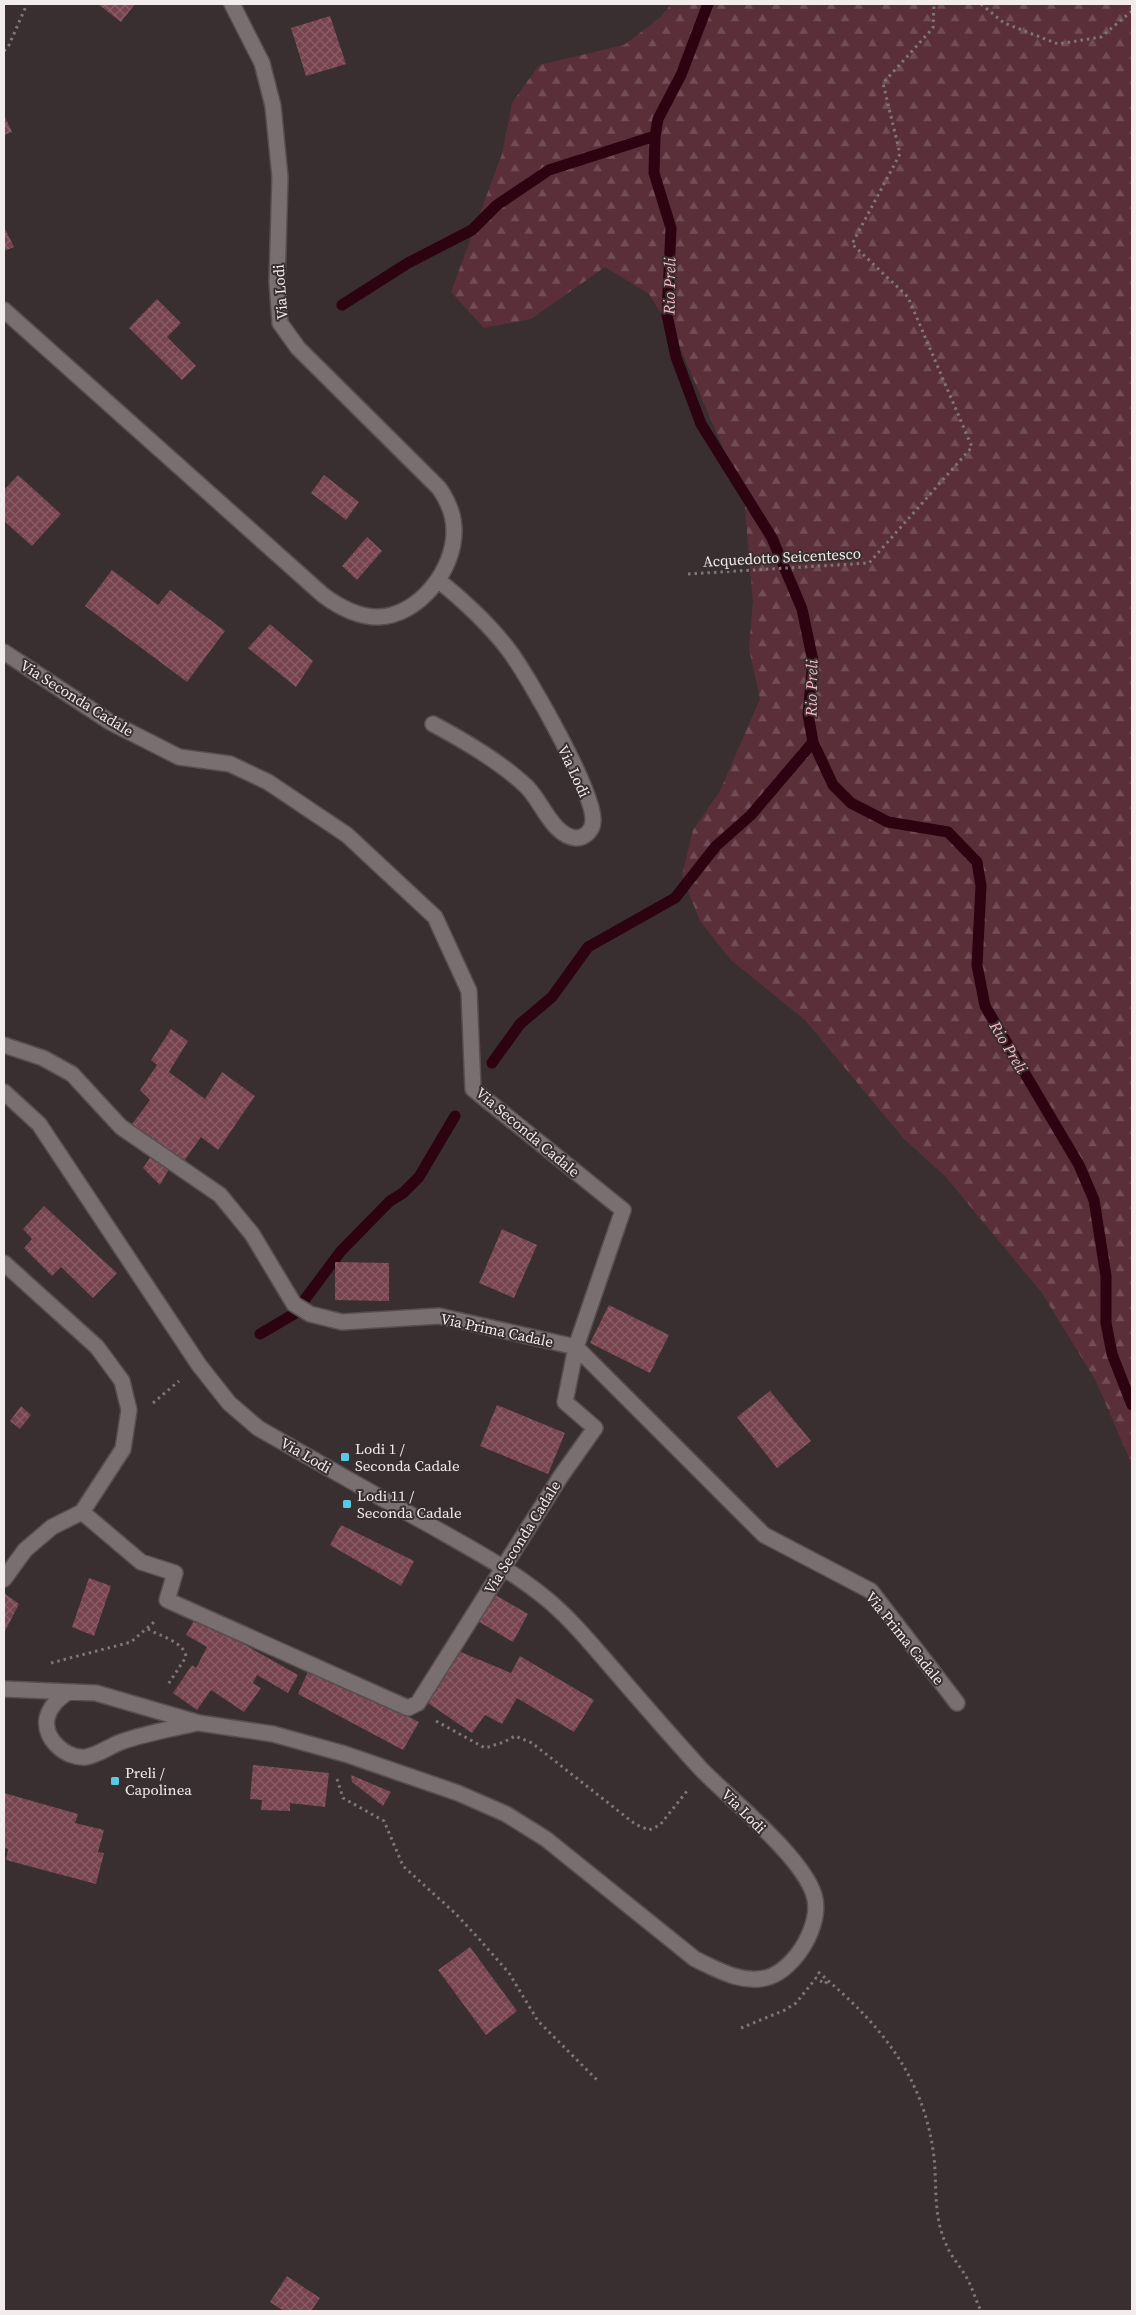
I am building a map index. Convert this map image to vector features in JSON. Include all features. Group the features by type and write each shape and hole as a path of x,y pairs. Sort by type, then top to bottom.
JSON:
{"street":[{"name":"Via Lodi","path":"4,310 323,595 341,608 367,616 392,615 412,606 438,580 448,560 454,531 448,500 439,488 298,348 280,323 277,282 280,177 273,106 262,63 232,4"},
{"name":"Via Lodi","path":"433,724 464,741 527,788 556,826 566,835 577,838 584,836 590,831 594,823 587,792 529,679 509,650 484,620 438,580"},
{"name":"Via Seconda Cadale","path":"4,652 110,722 179,757 230,764 268,782 347,835 435,917 469,991 473,1089 623,1210 576,1347 565,1402 594,1428 561,1476 418,1703 408,1708"},
{"name":"Via Prima Cadale","path":"4,1045 43,1058 72,1074 121,1127 220,1195 252,1234 294,1304 310,1314 342,1322 439,1316 576,1347 764,1535 871,1590 957,1702"},
{"name":"Via Lodi","path":"4,1092 39,1124 199,1365 229,1403 258,1428 503,1567 544,1597 582,1634 702,1770 783,1850 809,1880 816,1897 815,1915 808,1938 784,1969 771,1976 757,1980 746,1979 721,1972 695,1959 546,1839 506,1814 458,1793 345,1754 273,1734 199,1723 96,1693 4,1688"},
{"path":"4,1262 96,1347 122,1381 129,1410 123,1449 82,1512 52,1527 25,1550 4,1578"},
{"path":"82,1512 141,1562 175,1573 167,1600 408,1708"},
{"path":"68,1692 57,1699 50,1710 47,1720 54,1742 62,1751 72,1756 85,1757 123,1741 199,1723"}],"path":[{"path":"4,51 9,45 27,4"},
{"name":"Acquedotto Seicentesco","path":"688,574 868,563 972,447 908,297 852,244 900,154 883,83 933,28 934,4"},
{"path":"982,4 1004,22 1058,44 1101,37 1132,10"},
{"path":"45,1691 40,1671 44,1665 131,1642 148,1629 157,1619 167,1600"},
{"path":"148,1629 166,1638 186,1653 186,1657 167,1686 169,1692"},
{"path":"408,1708 485,1748 515,1736 532,1743 635,1824 649,1830 660,1825 702,1770"},
{"path":"338,1773 336,1782 343,1798 384,1821 403,1866 468,1927 509,1973 538,2021 599,2082"},
{"path":"742,2028 785,2010 796,2003 816,1978 825,1984 828,1980 839,1989 892,2047 910,2077 925,2115 934,2157 936,2204 945,2243 968,2280 981,2311"}],"green space":[{"path":"671,4 1132,4 1132,1465 1096,1381 1042,1293 945,1176 904,1139 805,1020 731,960 700,921 682,875 693,830 720,791 760,699 749,649 753,602 744,497 676,338 649,294 605,267 531,319 484,328 451,292 502,154 512,103 539,65 624,45 661,17"}],"building":[{"path":"98,4 135,4 121,22"},
{"path":"330,16 346,64 306,76 291,28"},
{"path":"4,115 12,132 4,135"},
{"path":"4,227 14,247 4,251"},
{"path":"157,299 181,323 167,337 196,366 182,380 129,328"},
{"path":"18,475 61,514 32,546 4,521 4,490"},
{"path":"324,475 359,502 346,520 311,493"},
{"path":"367,537 382,551 357,580 342,566"},
{"path":"112,570 158,605 170,590 225,631 187,682 85,606"},
{"path":"270,624 313,661 296,687 248,648"},
{"path":"171,1029 188,1041 169,1072 205,1099 222,1072 255,1096 218,1150 201,1137 181,1165 130,1127 150,1100 140,1090 157,1065 151,1060"},
{"path":"152,1155 169,1169 160,1185 143,1168"},
{"path":"44,1206 117,1273 93,1298 61,1267 52,1276 24,1248 32,1239 23,1229"},
{"path":"502,1229 537,1245 514,1298 479,1283"},
{"path":"335,1262 389,1263 389,1301 335,1300"},
{"path":"609,1305 669,1335 650,1373 590,1343"},
{"path":"770,1391 811,1441 777,1468 737,1417"},
{"path":"497,1405 565,1433 548,1474 480,1446"},
{"path":"21,1406 31,1415 20,1429 10,1421"},
{"path":"341,1525 414,1561 401,1586 330,1545"},
{"path":"89,1578 111,1586 94,1636 72,1627"},
{"path":"4,1593 19,1604 4,1633"},
{"path":"492,1593 528,1614 513,1642 476,1620"},
{"path":"196,1617 298,1675 288,1693 257,1675 253,1683 261,1688 244,1712 211,1690 197,1710 173,1693 192,1665 196,1668 207,1647 186,1635"},
{"path":"456,1650 511,1673 520,1656 594,1700 574,1732 517,1698 502,1724 485,1715 472,1733 425,1701"},
{"path":"310,1667 419,1722 403,1750 298,1694"},
{"path":"253,1765 329,1773 325,1807 290,1803 290,1811 261,1810 262,1800 250,1799"},
{"path":"351,1775 391,1792 383,1806 352,1782"},
{"path":"4,1793 78,1814 75,1823 104,1830 98,1852 104,1853 96,1884 6,1860 8,1849 4,1848"},
{"path":"470,1947 517,2011 486,2035 438,1970"},
{"path":"287,2276 320,2298 311,2311 284,2311 270,2302"}],"waterway":[{"name":"Rio Preli","path":"708,4 681,75 658,119 655,136 654,173 671,228 667,315 676,357 701,424 772,538 802,609 813,661 808,714 813,742 833,785 851,803 888,822 948,832 977,862 981,886 977,965 985,1006 1079,1165 1094,1200 1106,1276 1106,1323 1112,1354 1132,1405"},
{"path":"342,305 408,263 472,230 497,205 549,170 655,136"},
{"path":"492,1063 520,1024 552,997 588,947 675,898 716,846 751,815 813,742"},
{"path":"260,1334 294,1314 341,1251 390,1201 403,1193 419,1177 455,1116"}],"place":[{"name":"Lodi 1 / Seconda Cadale","path":"345,1457"},
{"name":"Lodi 11 / Seconda Cadale","path":"347,1504"},
{"name":"Preli / Capolinea","path":"115,1781"}]}
